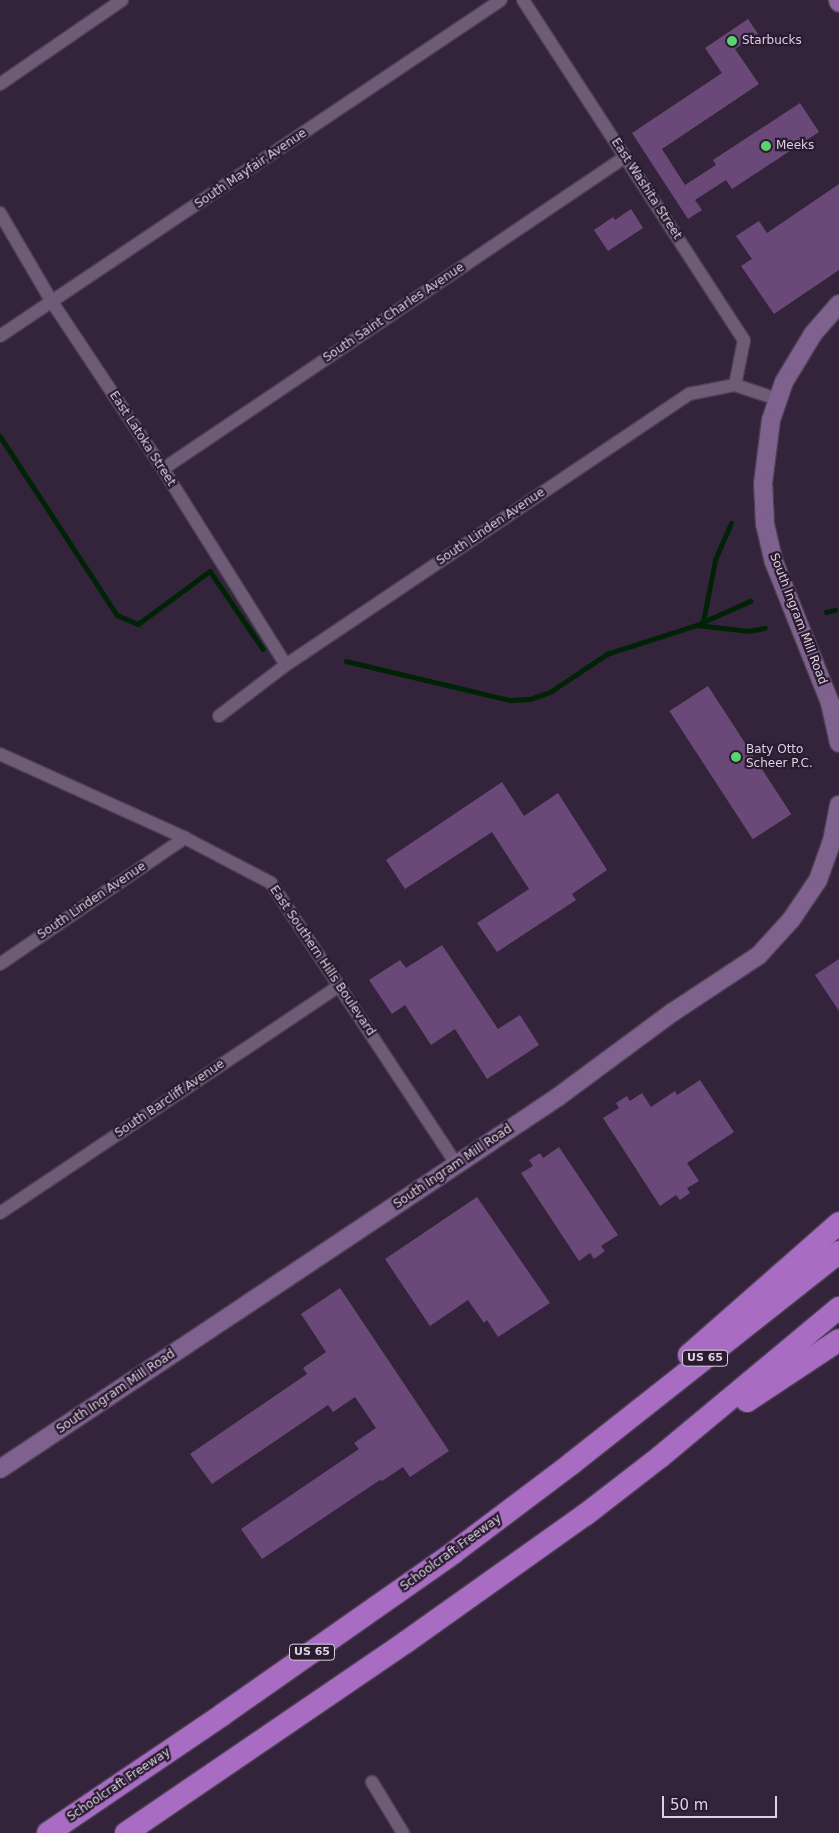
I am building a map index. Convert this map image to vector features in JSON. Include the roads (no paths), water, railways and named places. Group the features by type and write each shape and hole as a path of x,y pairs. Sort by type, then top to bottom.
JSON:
{"highway":[{"path":"571,1464 725,1321 839,1223"},
{"name":"Schoolcraft Freeway","path":"48,1833 381,1605 571,1464 839,1252"},
{"path":"660,1458 839,1308"},
{"path":"126,1833 455,1608 660,1458 839,1340"}],"street":[{"path":"0,84 122,0"},
{"name":"South Mayfair Avenue","path":"0,336 501,0"},
{"name":"East Washita Street","path":"523,0 744,340 735,385"},
{"name":"South Saint Charles Avenue","path":"162,469 626,157"},
{"name":"East Latoka Street","path":"0,213 52,302 162,469 286,665"},
{"name":"South Ingram Mill Road","path":"839,304 802,349 777,399 764,462 765,524 774,562 830,702 839,743"},
{"name":"South Linden Avenue","path":"219,716 286,665 690,394 735,385 777,399"},
{"name":"East Southern Hills Boulevard","path":"0,754 185,838 271,883 456,1164"},
{"name":"South Ingram Mill Road","path":"0,1469 558,1097 673,1012 759,956 790,920 818,880 832,841 839,805"},
{"name":"South Linden Avenue","path":"0,964 185,838"},
{"name":"South Barcliff Avenue","path":"0,1213 339,986"},
{"path":"372,1782 403,1833"}],"waterway":[{"path":"0,436 117,615 138,624 210,571 263,649"},
{"path":"703,622 715,560 731,523"},
{"path":"701,623 750,601"},
{"path":"826,612 835,610"},
{"path":"346,661 510,700 530,699 550,692 607,654 697,625 749,631 765,628"}],"place":[{"name":"Starbucks","path":"732,41"},
{"name":"Meeks","path":"766,146"},
{"name":"Baty Otto Scheer P.C.","path":"736,757"}]}
